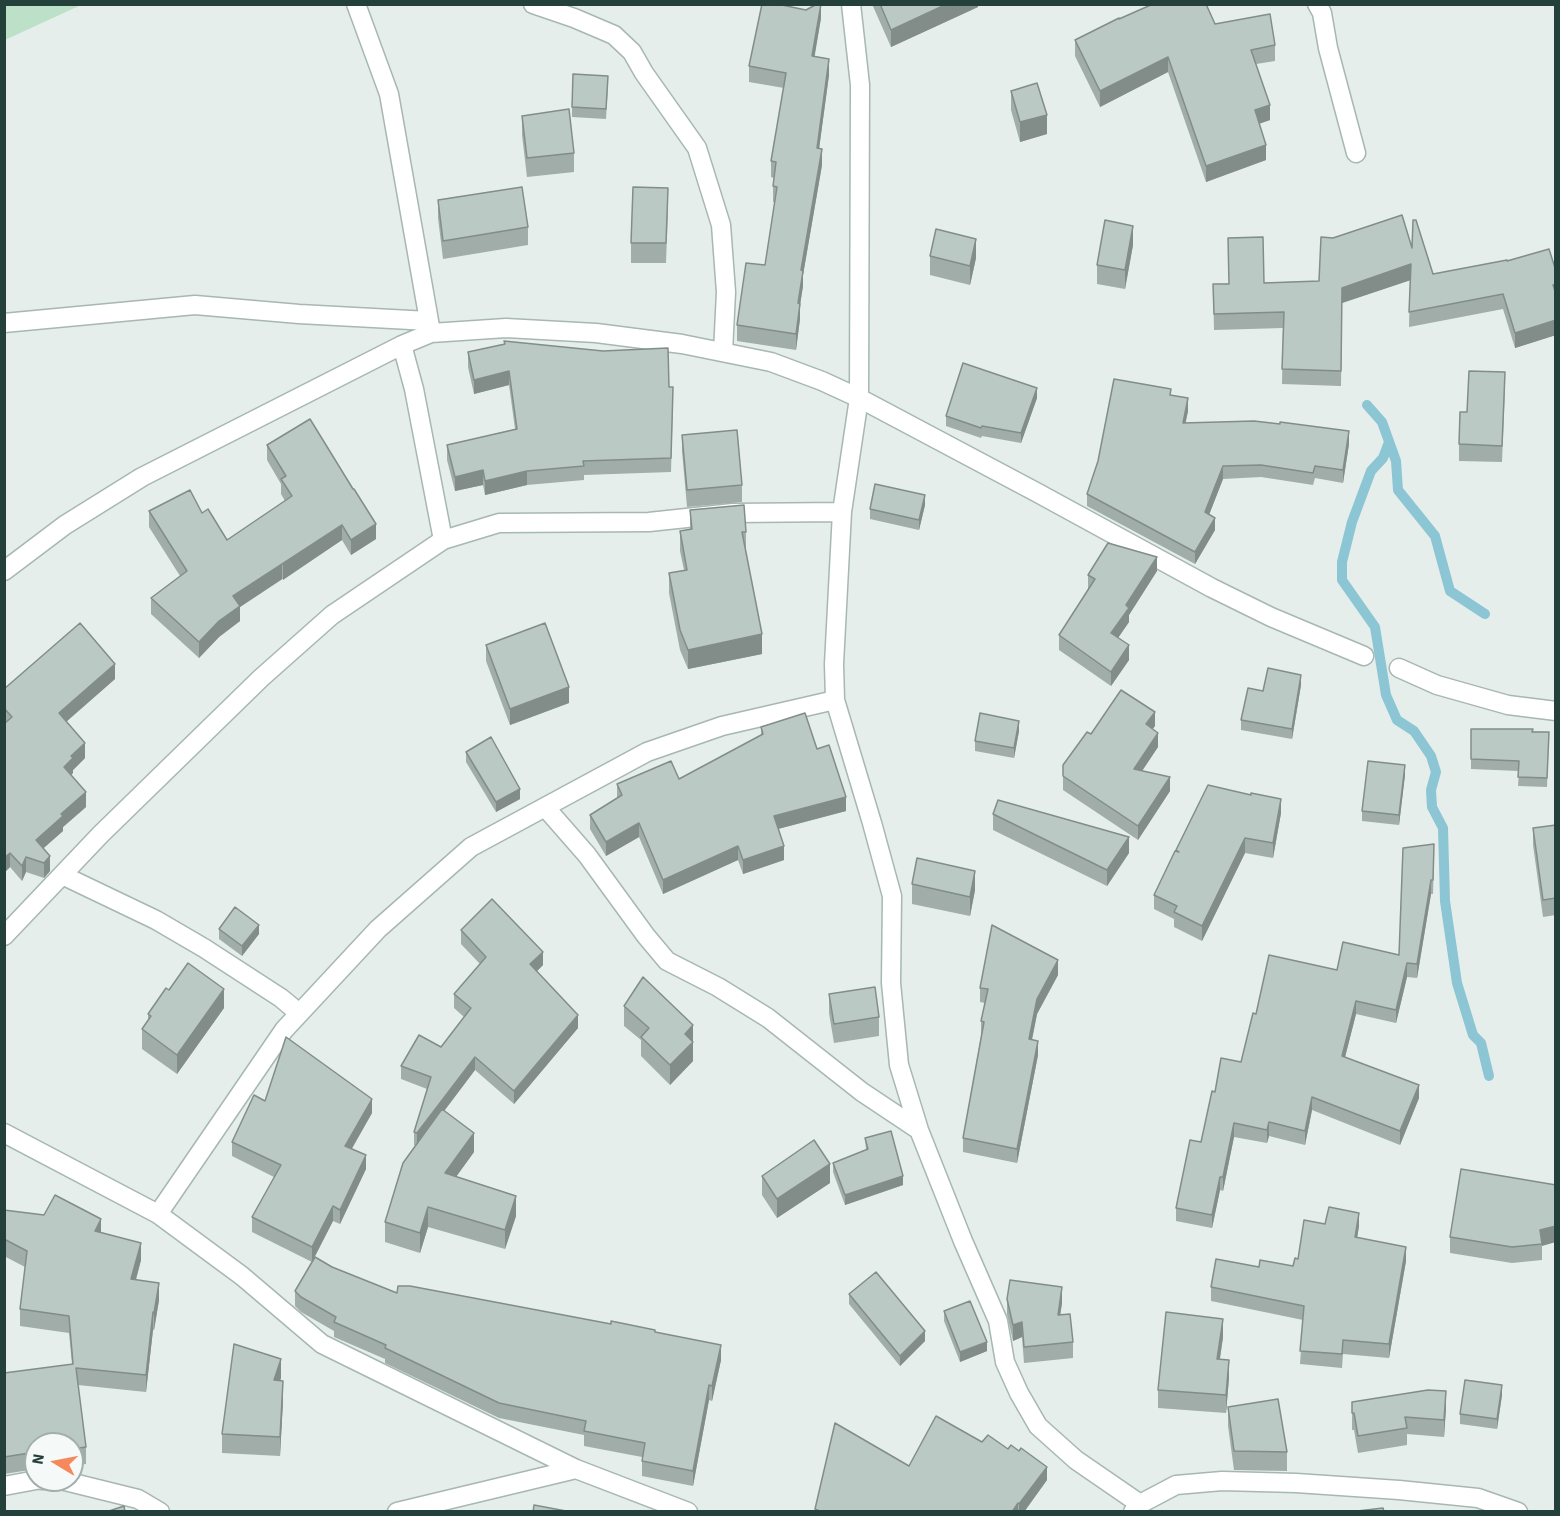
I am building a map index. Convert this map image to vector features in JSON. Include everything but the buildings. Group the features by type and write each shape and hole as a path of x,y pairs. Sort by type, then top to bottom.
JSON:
{"street":[{"path":"357,4 389,94 430,327"},
{"path":"533,4 614,35 632,52 644,73 697,148 721,225 726,292 723,352"},
{"path":"851,4 860,85 859,398 842,512 834,664 835,700 892,897 891,983 899,1065 919,1130 998,1321 1005,1362 1038,1426 1076,1460 1137,1508 1176,1485 1222,1482 1296,1483 1478,1498 1518,1512"},
{"path":"1317,4 1322,13 1328,48 1356,153"},
{"path":"4,323 195,305 430,327 596,333 682,344 771,362 859,398 1212,588 1271,617 1364,656"},
{"path":"4,571 65,525 142,477 402,345 430,327"},
{"path":"402,345 414,389 443,540"},
{"path":"4,936 101,834 253,686 332,615 443,540 499,523 649,522 733,513 842,512"},
{"path":"1399,668 1437,685 1508,705 1556,711"},
{"path":"159,1214 284,1030 378,928 471,847 647,752 722,726 835,700"},
{"path":"545,807 588,855 646,936 667,961 718,987 768,1018 862,1092 919,1130"},
{"path":"62,875 156,920 281,998 299,1013"},
{"path":"7,1136 159,1214 242,1276 322,1344 576,1469 688,1512"},
{"path":"397,1512 576,1469"},
{"path":"4,1486 24,1482"},
{"path":"84,1486 138,1499 160,1512"}],"green space":[{"path":"5,4 81,4 81,5 5,40"}],"waterway":[{"path":"1367,405 1382,422 1396,461 1398,490 1435,536 1450,591 1485,614"},
{"path":"1389,442 1383,458 1371,471 1352,522 1342,562 1342,580 1375,627 1386,695 1397,720 1414,731 1431,756 1436,772 1431,790 1432,807 1443,828 1445,901 1457,983 1473,1035 1481,1043 1489,1076"}]}
